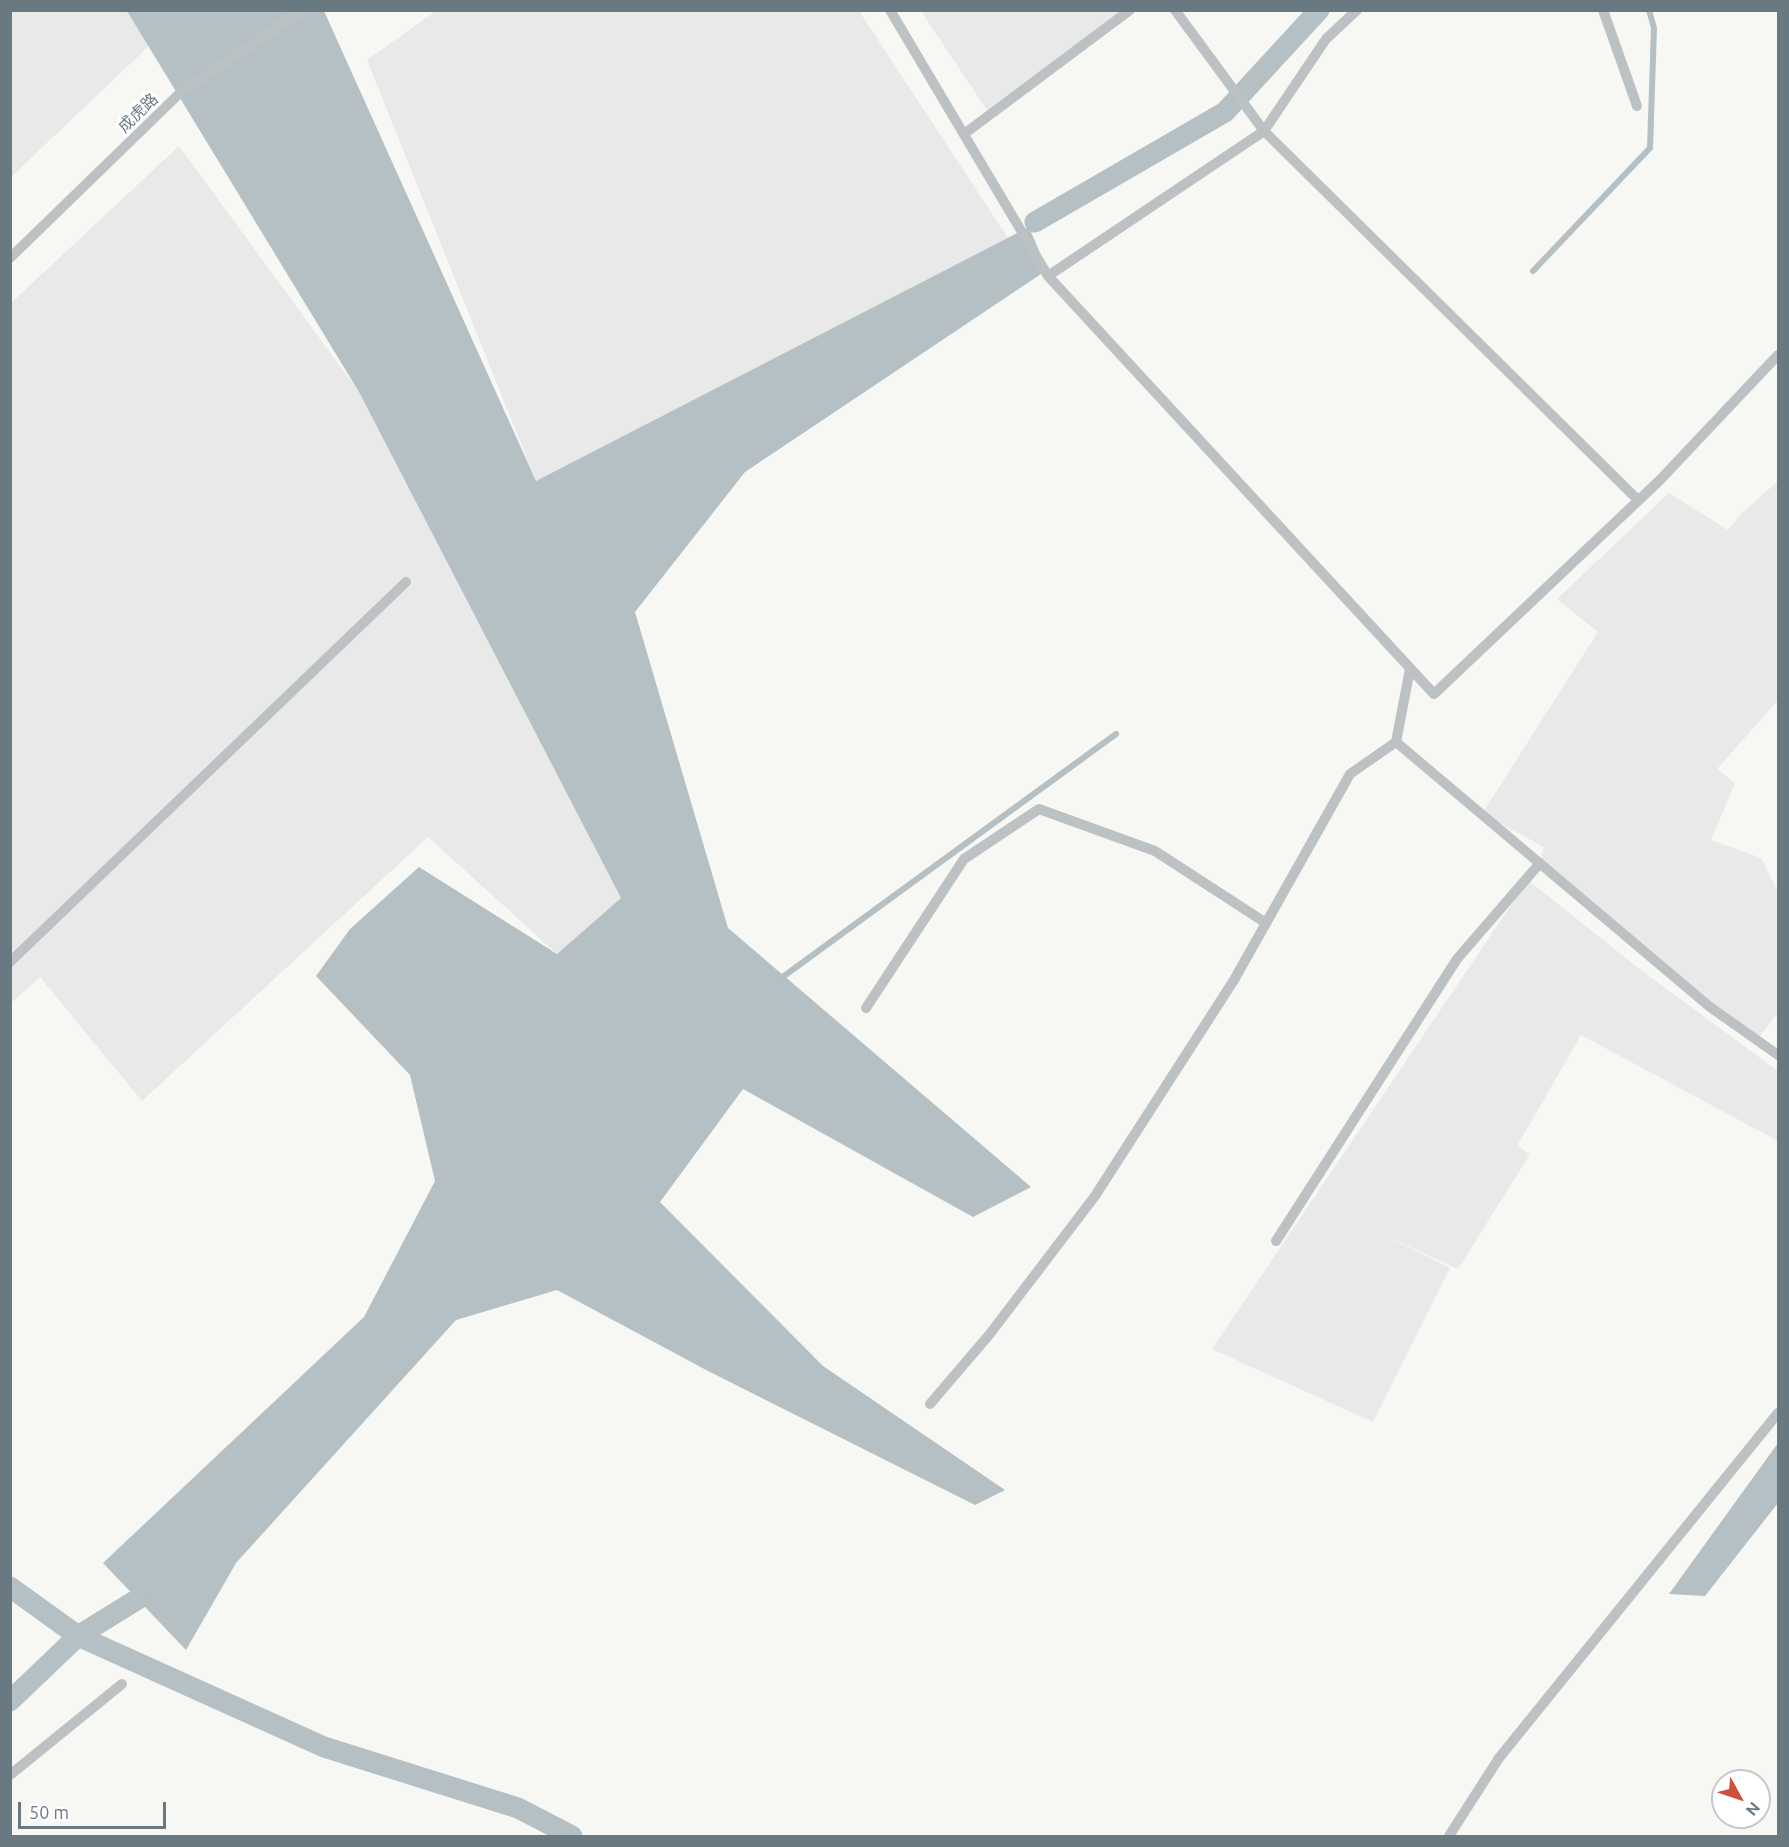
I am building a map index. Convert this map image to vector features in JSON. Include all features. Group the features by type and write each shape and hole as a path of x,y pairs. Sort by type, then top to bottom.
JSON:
{"street":[{"name":"成虎路","path":"10,258 181,92 303,10"},
{"path":"890,10 1048,276 1434,694 1638,501 1779,356"},
{"path":"964,134 1130,10"},
{"path":"1175,10 1264,131 1638,501"},
{"path":"1048,276 1264,131 1326,39 1356,10"},
{"path":"1603,10 1637,106"},
{"path":"10,962 406,582"},
{"path":"930,1404 989,1335 1095,1196 1234,981 1350,774 1396,742 1410,669"},
{"path":"1396,742 1710,1007 1779,1055"},
{"path":"866,1008 964,859 1039,809 1155,851 1266,923"},
{"path":"1276,1241 1457,959 1540,863"},
{"path":"1449,1836 1499,1758 1779,1413"},
{"path":"10,1775 122,1684"}],"shaded area":[{"path":"11,11 127,11 150,45 11,177"},
{"path":"127,11 324,11 536,481 1029,227 1047,270 745,472 635,612 728,928 1031,1187 973,1217 743,1089 660,1202 823,1366 1005,1490 975,1505 708,1371 557,1290 456,1320 236,1563 186,1650 103,1563 364,1317 435,1181 410,1075 316,976 350,929 419,867 557,954 621,898 359,392"},
{"path":"436,11 859,11 1008,238 536,481 367,60"},
{"path":"921,11 1122,11 987,110"},
{"path":"179,146 359,392 621,898 557,954 428,837 142,1101 40,977 11,1003 11,303"},
{"path":"1778,481 1778,700 1717,769 1735,783 1711,840 1761,858 1778,892 1778,1012 1757,1040 1540,863 1544,847 1482,814 1598,632 1557,599 1669,493 1728,530 1741,514"},
{"path":"1528,880 1646,974 1778,1071 1778,1141 1581,1035 1517,1146 1530,1154 1458,1269 1377,1232 1450,1268 1373,1422 1212,1349"},
{"path":"1778,1443 1778,1503 1705,1596 1669,1594"}],"waterway":[{"path":"1035,222 1225,112 1319,10"},
{"path":"1533,271 1650,148 1654,28 1649,10"},
{"path":"784,976 1116,734"},
{"path":"10,1587 78,1636 324,1747 518,1808 572,1836"},
{"path":"10,1701 78,1636 138,1599"}]}
